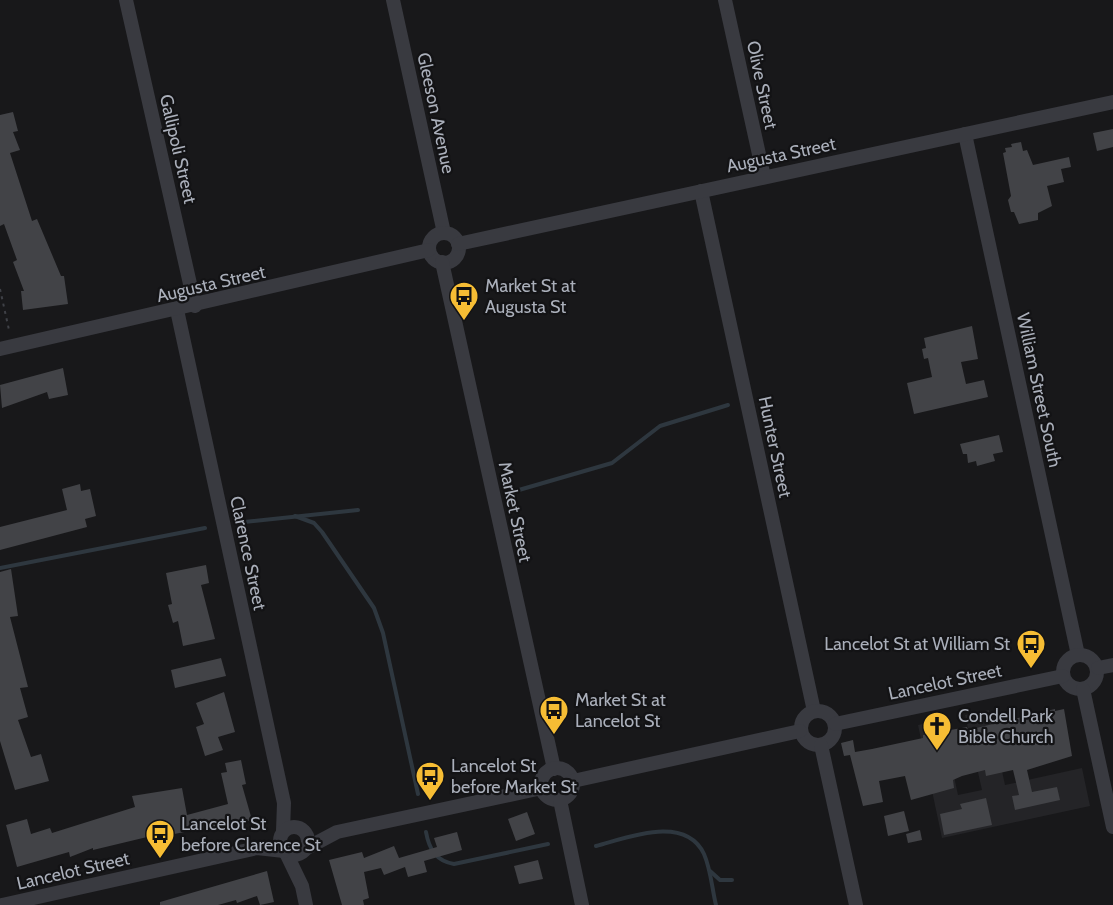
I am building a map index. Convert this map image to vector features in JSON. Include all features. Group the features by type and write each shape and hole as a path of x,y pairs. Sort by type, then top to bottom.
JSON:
{"street":[{"name":"Gallipoli Street","path":"126,0 195,306"},
{"name":"Gleeson Avenue","path":"393,0 444,233"},
{"name":"Olive Street","path":"725,0 764,177"},
{"name":"Augusta Street","path":"458,244 474,243 764,177 1113,102"},
{"name":"William Street South","path":"965,134 1078,654"},
{"name":"Hunter Street","path":"701,191 814,711"},
{"path":"444,233 451,235 458,244 458,252 453,259 442,262 434,259 429,250 431,240 444,233"},
{"name":"Augusta Street","path":"0,349 195,306 429,250"},
{"name":"Market Street","path":"442,262 554,768"},
{"name":"Clarence Street","path":"177,310 284,803 283,832"},
{"path":"1078,654 1093,659 1098,668 1093,684 1083,689 1068,684 1063,676 1068,660 1078,654"},
{"path":"1098,668 1113,665"},
{"name":"Lancelot Street","path":"835,724 1063,676"},
{"path":"1083,689 1113,827"},
{"path":"814,711 829,715 835,724 834,735 821,745 806,741 800,731 802,721 814,711"},
{"path":"573,781 800,731"},
{"path":"821,745 856,905"},
{"path":"554,768 565,770 573,781 570,794 560,800 548,797 542,788 545,774 554,768"},
{"path":"306,905 302,886 280,843 283,832 292,827 337,832 542,788"},
{"path":"560,800 582,905"},
{"name":"Clarence Street","path":"284,803 301,829"},
{"path":"301,829 308,838 302,886"},
{"name":"Lancelot Street","path":"2,905 257,848 283,832"},
{"path":"285,852 296,855 337,832"},
{"name":"Lancelot Street","path":"257,848 285,852"},
{"path":"0,896 2,905"}],"path":[{"path":"0,289 9,330"}],"shaded area":[{"path":"989,710 1005,785 1082,768 1090,806 942,838 918,725 942,720 958,795 982,790 965,715"}],"building":[{"path":"13,112 18,131 13,132 20,150 10,153 32,221 37,219 61,276 64,276 68,304 23,310 21,291 24,291 13,262 17,260 4,224 0,226 0,115"},
{"path":"1113,129 1113,147 1097,151 1093,133"},
{"path":"1021,142 1023,151 1027,150 1033,165 1069,157 1071,167 1061,169 1064,182 1047,186 1052,206 1038,213 1038,220 1019,224 1014,212 1011,212 1008,200 1011,196 1003,153 1006,152 1005,148 1012,147 1011,144"},
{"path":"972,326 978,359 961,362 966,384 984,380 988,397 914,414 907,383 932,377 928,358 924,359 922,349 926,348 924,338"},
{"path":"63,368 68,395 49,399 47,392 2,408 0,385"},
{"path":"999,435 1003,452 993,454 995,461 977,466 976,461 968,463 967,454 963,454 960,444"},
{"path":"80,484 81,491 90,489 96,516 85,519 87,527 0,550 0,527 67,510 62,489"},
{"path":"206,565 209,583 201,585 215,639 183,646 178,621 173,623 168,605 172,604 166,573"},
{"path":"11,569 18,616 10,617 28,687 20,688 28,717 18,720 31,757 41,754 49,781 15,790 0,741 0,572"},
{"path":"221,658 226,676 175,688 171,670"},
{"path":"224,692 235,732 218,737 223,750 205,756 196,727 204,724 196,703"},
{"path":"1055,709 1055,711 1064,709 1072,756 1027,770 1032,792 1057,787 1060,800 1015,810 1012,796 1019,795 1013,770 986,776 985,770 962,776 953,780 954,788 911,800 905,776 879,781 883,802 863,806 850,755 844,756 841,743 853,740 855,752 923,738 923,735 967,727 968,730"},
{"path":"241,760 246,784 242,785 252,820 212,831 211,827 169,835 168,832 93,850 93,848 70,857 69,852 17,867 6,825 27,819 31,834 50,828 52,833 135,807 132,796 182,788 187,815 228,804 221,773 227,772 225,763"},
{"path":"986,798 992,825 944,835 940,814 962,809 960,804"},
{"path":"904,811 909,831 888,836 884,816"},
{"path":"527,812 535,834 516,841 508,819"},
{"path":"920,830 922,840 908,843 906,834"},
{"path":"457,832 462,850 424,861 427,872 408,877 405,867 384,875 381,868 364,872 369,898 363,900 364,905 342,905 329,860 362,852 364,858 394,846 399,858 437,847 434,838"},
{"path":"538,860 543,879 519,884 514,866"},
{"path":"267,871 274,902 260,905 257,896 237,903 236,900 218,905 160,905 160,902"}],"waterway":[{"path":"512,492 612,463 660,426 728,405"},
{"path":"244,522 358,510"},
{"path":"295,516 314,523 322,532 374,608 383,633 418,794"},
{"path":"0,568 205,528"},
{"path":"426,832 434,853 442,860 454,864 548,844"},
{"path":"596,846 654,832 683,835 695,842 704,854 716,905"},
{"path":"710,871 720,880 732,880"}],"place":[{"name":"Market St at Augusta St","path":"464,322"},
{"name":"Lancelot St at William St","path":"1031,670"},
{"name":"Market St at Lancelot St","path":"554,736"},
{"name":"Condell Park Bible Church","path":"937,752"},
{"name":"Lancelot St before Market St","path":"430,802"},
{"name":"Lancelot St before Clarence St","path":"160,860"}]}
